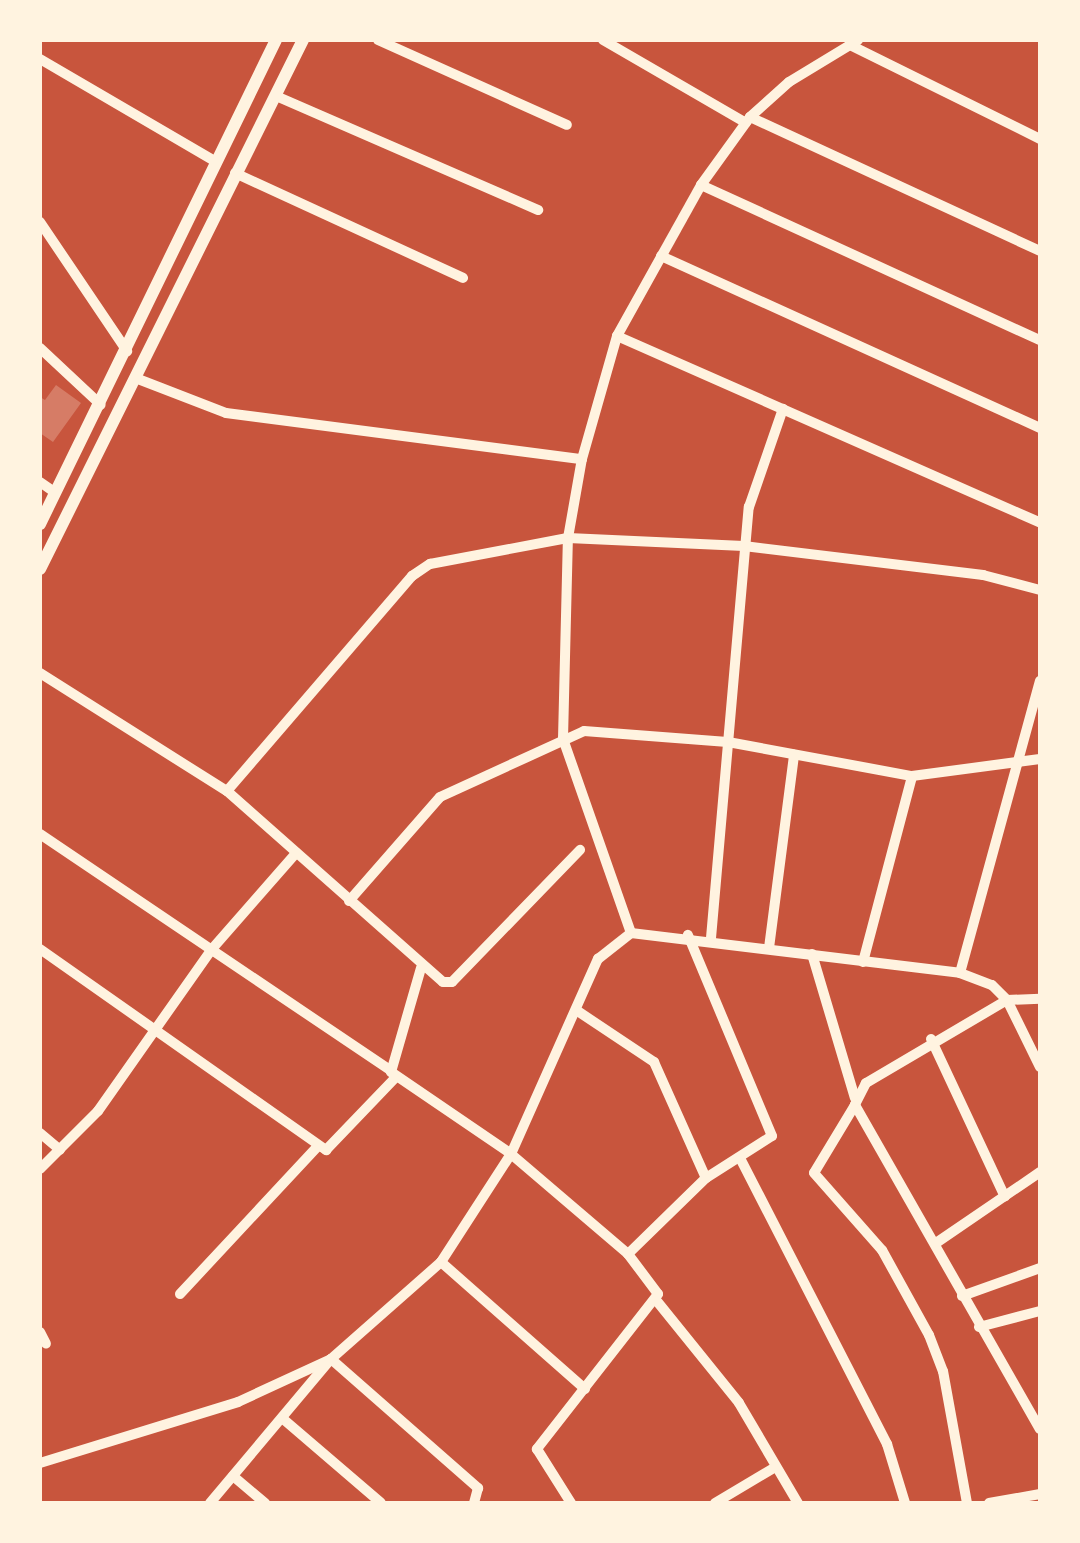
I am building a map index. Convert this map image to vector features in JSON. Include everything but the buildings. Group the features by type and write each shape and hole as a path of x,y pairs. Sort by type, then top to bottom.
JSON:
{"street":[{"path":"40,569 303,40"},
{"path":"378,40 568,125"},
{"path":"603,40 748,120 1040,251"},
{"path":"40,524 127,351 272,42"},
{"path":"631,933 563,739 568,538 582,459 616,336 701,184 748,120 789,82 854,43 1040,139"},
{"path":"40,59 236,173 464,278"},
{"path":"276,96 538,210"},
{"path":"701,184 1040,340"},
{"path":"40,222 127,351"},
{"path":"661,256 1040,428"},
{"path":"616,336 1040,523"},
{"path":"40,348 101,405"},
{"path":"138,378 226,413 582,459"},
{"path":"711,938 744,546 753,491 782,409"},
{"path":"40,482 56,492"},
{"path":"227,791 420,568 568,538 744,546 984,575 1040,590"},
{"path":"40,673 227,791 422,968 452,982 580,850"},
{"path":"960,973 1040,681"},
{"path":"349,902 440,797 584,730 728,742 912,776 1040,759"},
{"path":"769,948 794,754"},
{"path":"863,962 912,776"},
{"path":"40,834 511,1154 628,1254 656,1300 739,1403 772,1468 794,1498 777,1503"},
{"path":"40,1170 158,1030 212,950 296,853"},
{"path":"210,1503 331,1358 442,1262 511,1154 598,960 631,933 688,935 960,973 992,985 1007,1000 1040,1068"},
{"path":"628,1254 706,1178 772,1136 688,935"},
{"path":"40,949 318,1146 331,1148 393,1074 422,968"},
{"path":"812,954 855,1102 1040,1429"},
{"path":"966,1503 943,1371 929,1335 882,1250 814,1174 866,1083 931,1039 1007,1000 1039,997"},
{"path":"576,1010 650,1057 706,1178"},
{"path":"931,1039 1006,1198"},
{"path":"40,1133 60,1150"},
{"path":"180,1294 318,1146"},
{"path":"740,1158 887,1444 905,1503"},
{"path":"936,1243 1040,1172"},
{"path":"442,1262 585,1389"},
{"path":"962,1296 1040,1268"},
{"path":"571,1503 536,1452 656,1300"},
{"path":"979,1327 1040,1311"},
{"path":"40,1332 46,1344"},
{"path":"40,1463 238,1402 331,1358"},
{"path":"331,1358 478,1488 474,1503"},
{"path":"1024,1397 1040,1392"},
{"path":"282,1418 382,1503"},
{"path":"715,1503 772,1468"},
{"path":"233,1476 265,1503"},
{"path":"990,1503 1040,1494"}]}
